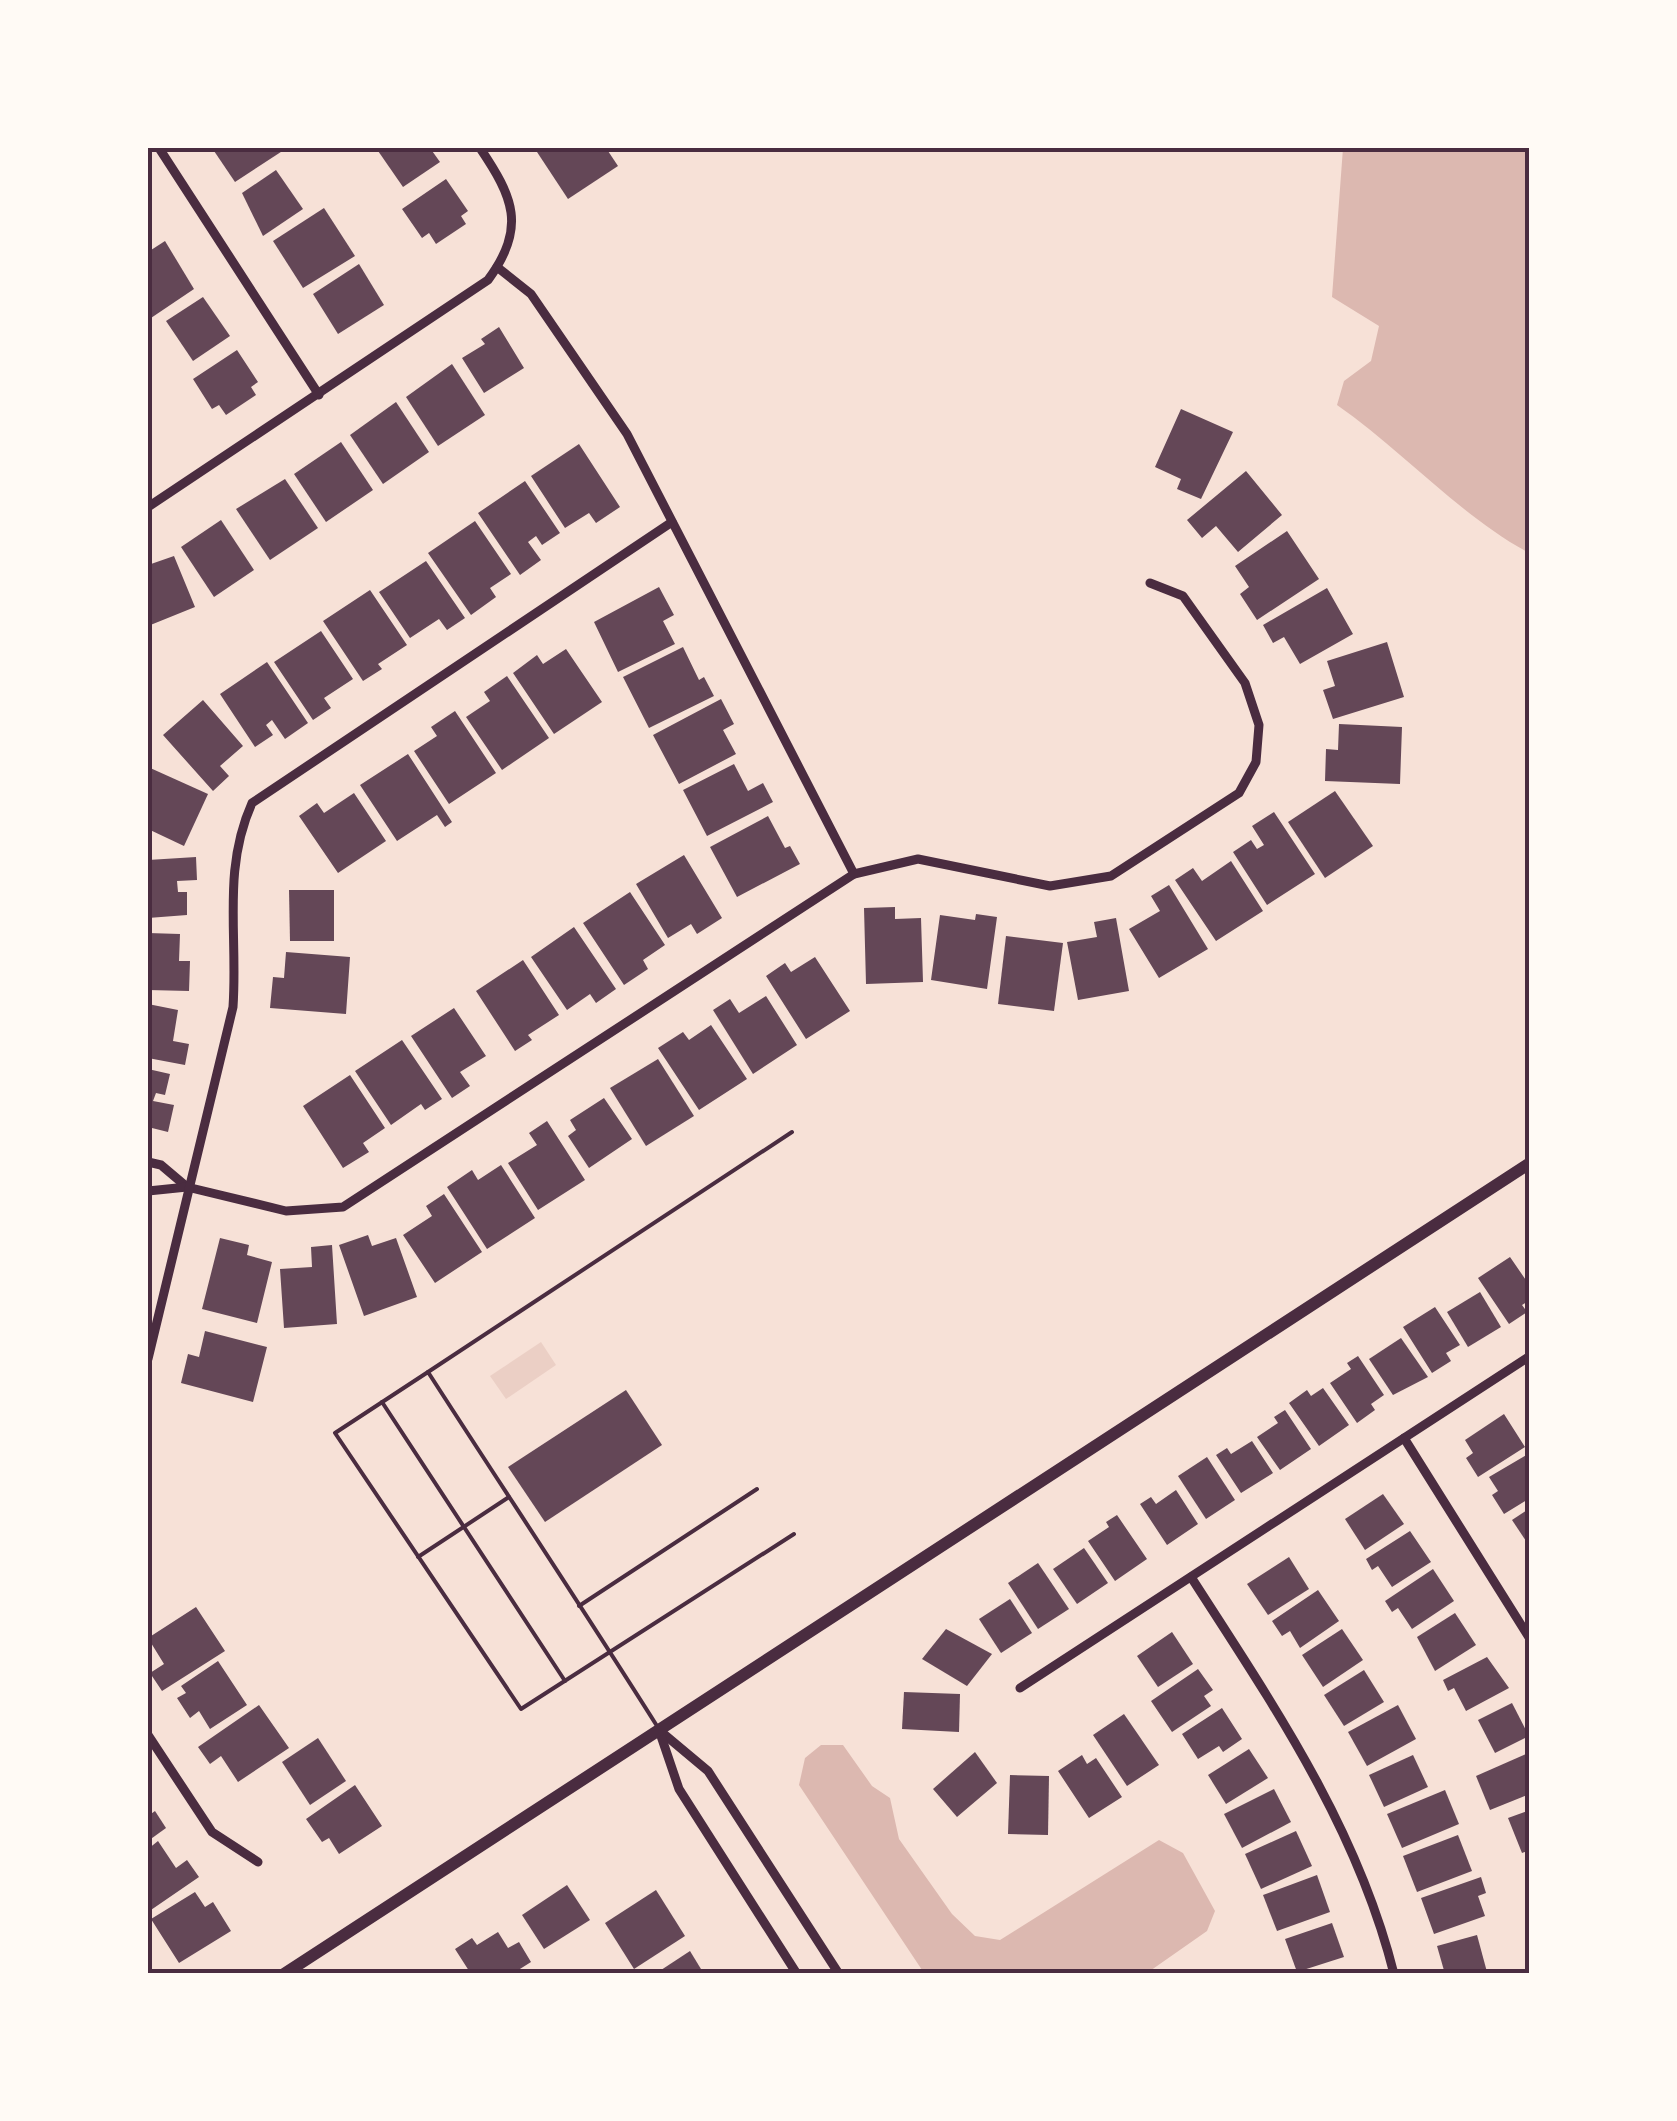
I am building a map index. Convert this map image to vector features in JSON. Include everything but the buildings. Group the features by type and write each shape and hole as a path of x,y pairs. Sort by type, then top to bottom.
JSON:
{"main road":[{"path":"284,1974 1530,1162"}],"street":[{"path":"159,148 319,395"},
{"path":"148,508 488,280 498,267 512,231 512,209 508,193 480,148"},
{"path":"498,267 531,294 602,396 672,522 854,874"},
{"path":"148,1359 188,1187 206,1130 232,1006 237,948 232,876 236,838 252,803 672,522"},
{"path":"148,1191 188,1187 286,1211 343,1207 854,874 918,859 1050,886 1111,876 1239,793 1256,762 1259,725 1245,682 1183,596 1150,583"},
{"path":"148,1162 160,1165 188,1187"},
{"path":"1020,1688 1530,1356"},
{"path":"1404,1438 1530,1639"},
{"path":"1190,1577 1306,1759 1352,1852 1382,1925 1394,1974"},
{"path":"659,1730 679,1789 797,1974"},
{"path":"659,1730 708,1771 838,1974"},
{"path":"148,1735 212,1832 258,1862"}],"lane":[{"path":"792,1132 334,1433 521,1709 794,1534"},
{"path":"428,1372 659,1730"},
{"path":"382,1402 565,1681"},
{"path":"579,1606 757,1489"},
{"path":"418,1557 509,1498"}],"shaded area":[{"path":"1343,148 1529,148 1529,553 1455,502 1337,405 1344,381 1371,361 1379,326 1332,297"},
{"path":"541,1342 556,1365 506,1399 490,1376"},
{"path":"821,1745 843,1745 872,1786 890,1798 899,1839 952,1914 975,1936 1000,1940 1159,1840 1183,1853 1215,1911 1207,1931 1147,1973 924,1973 799,1785 805,1758"}]}
